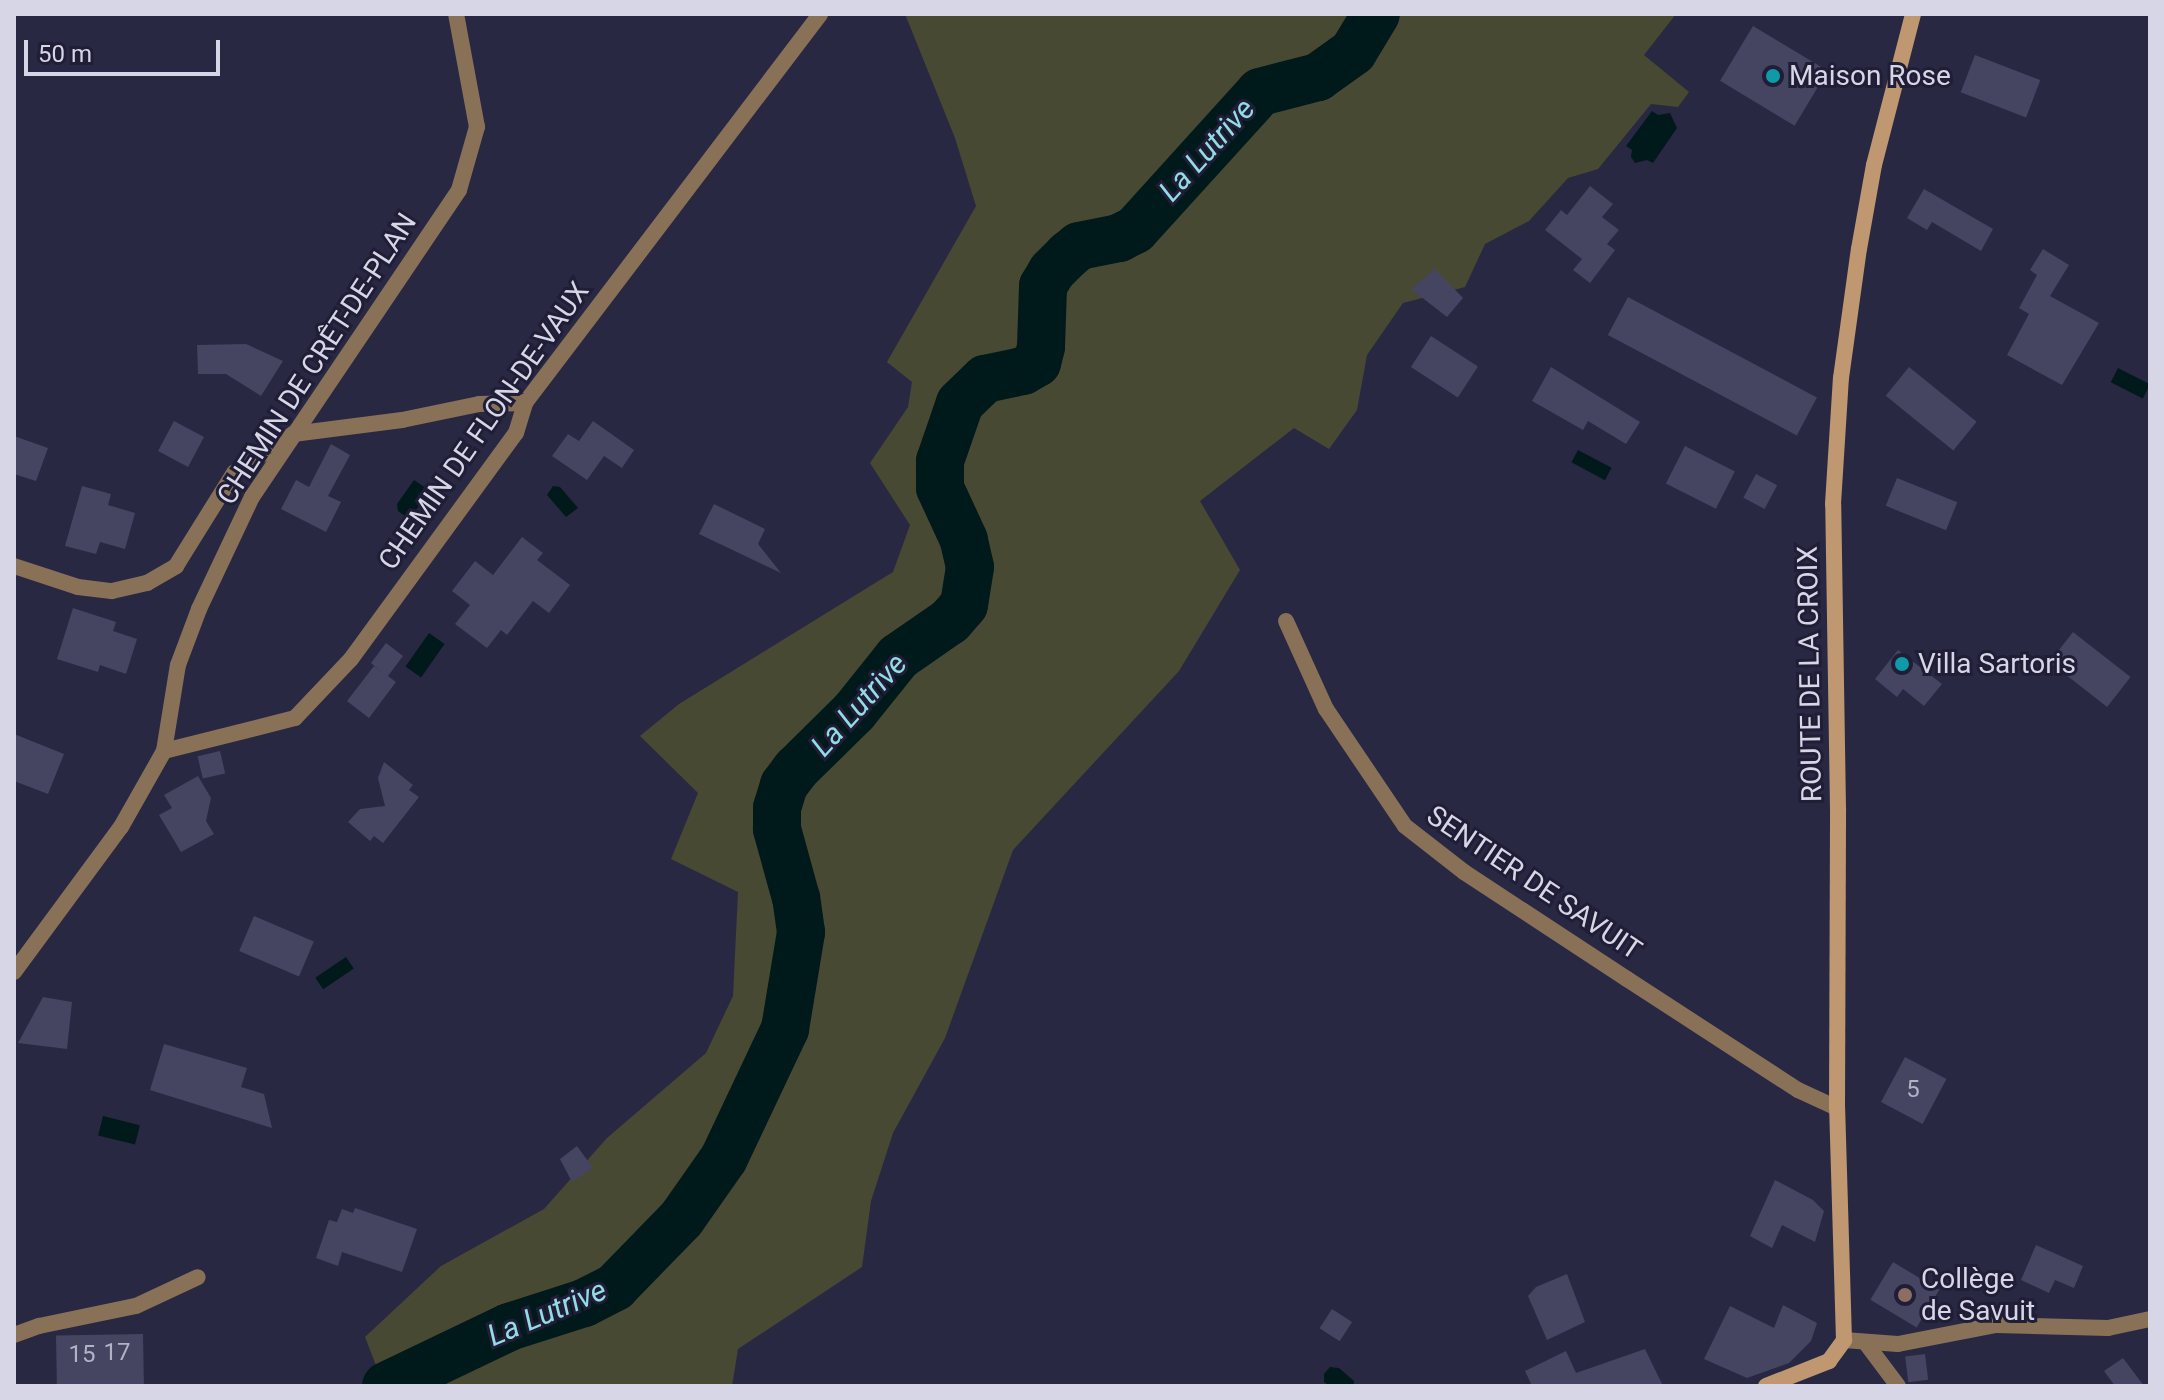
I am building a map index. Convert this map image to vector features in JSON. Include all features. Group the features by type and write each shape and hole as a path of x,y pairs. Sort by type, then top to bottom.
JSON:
{"street":[{"name":"CHEMIN DE CRÊT-DE-PLAN","path":"14,972 121,827 164,751 178,665 199,609 252,497 459,190 477,127 456,14"},
{"name":"CHEMIN DE FLON-DE-VAUX","path":"164,751 295,718 351,659 516,433 525,403 820,14"},
{"name":"ROUTE DE LA CROIX","path":"1844,1340 1837,1108 1838,809 1833,504 1841,378 1874,165 1913,14"},
{"path":"14,566 78,587 112,591 147,583 176,566 234,473 293,434 402,420 479,404 525,403"},
{"name":"SENTIER DE SAVUIT","path":"1286,621 1326,709 1405,826 1464,872 1627,979 1798,1090 1837,1108"},
{"path":"14,1335 39,1326 136,1306 198,1277"},
{"path":"1766,1386 1829,1361 1844,1340 1898,1344 1996,1325 2108,1328 2150,1319"},
{"path":"1865,1342 1898,1386"}],"shaded area":[{"path":"905,14 1676,14 1644,55 1689,92 1678,107 1651,104 1598,169 1568,178 1529,221 1485,244 1465,287 1403,303 1367,355 1357,410 1329,449 1294,428 1200,501 1240,570 1179,671 1013,850 945,1038 893,1133 871,1201 862,1267 738,1349 732,1386 384,1386 365,1337 441,1266 544,1209 607,1138 706,1053 733,996 738,892 671,859 698,793 640,736 679,704 893,572 910,525 870,463 908,407 912,382 887,362 976,206 955,138"},
{"path":"1652,111 1658,115 1670,113 1677,128 1653,163 1647,160 1635,163 1631,157 1632,150 1626,146"},
{"path":"2118,368 2150,384 2143,399 2111,382"},
{"path":"1578,450 1612,468 1605,480 1571,462"},
{"path":"414,480 430,491 413,514 405,516 398,511 397,504"},
{"path":"553,486 560,487 578,508 566,517 547,495"},
{"path":"429,633 445,644 421,677 405,667"},
{"path":"346,957 354,969 323,989 315,978"},
{"path":"103,1116 140,1125 135,1145 98,1135"},
{"path":"1330,1367 1339,1368 1354,1381 1354,1386 1329,1386 1324,1382 1324,1374"}],"building":[{"name":"Maison Rose","path":"1753,26 1828,71 1795,126 1720,81"},
{"path":"1975,55 2040,80 2026,117 1961,92"},
{"path":"1590,186 1613,204 1602,217 1619,230 1607,244 1615,250 1590,283 1573,270 1582,259 1545,230 1561,210 1567,215"},
{"path":"1924,189 1993,229 1981,251 1932,222 1927,230 1907,218"},
{"path":"2043,249 2069,265 2050,296 2099,323 2062,385 2007,355 2029,314 2019,308 2037,275 2030,270"},
{"path":"1435,269 1463,298 1447,317 1411,289"},
{"path":"1628,297 1817,397 1797,435 1608,335"},
{"path":"1431,336 1478,366 1458,398 1411,367"},
{"path":"246,344 283,361 261,396 226,374 198,374 197,345"},
{"path":"1551,367 1640,422 1626,444 1588,421 1583,430 1532,401"},
{"path":"1909,367 1977,422 1953,451 1886,396"},
{"path":"174,421 204,437 188,467 158,451"},
{"path":"593,421 634,450 622,468 604,456 587,480 552,456 568,434 579,441"},
{"path":"14,436 48,448 36,481 14,474"},
{"path":"331,444 350,455 328,496 341,502 326,532 281,509 296,480 309,487"},
{"path":"1685,446 1735,471 1716,509 1666,483"},
{"path":"1756,474 1777,485 1765,509 1743,498"},
{"path":"1897,478 1957,502 1946,530 1886,506"},
{"path":"82,486 111,494 108,505 135,513 125,549 100,542 96,554 65,546"},
{"path":"714,504 765,529 758,544 781,573 699,534"},
{"path":"522,537 543,553 537,560 570,585 549,613 533,601 507,635 501,630 487,648 455,624 470,605 452,591 475,561 493,575"},
{"path":"73,608 116,622 113,631 137,639 126,674 100,665 98,672 57,659"},
{"path":"2073,632 2131,677 2107,707 2050,662"},
{"path":"386,643 403,656 388,676 396,682 369,718 347,701 374,666 384,674 371,663"},
{"name":"Villa Sartoris","path":"1898,650 1942,684 1924,706 1903,689 1897,697 1875,679"},
{"path":"14,734 64,754 48,794 14,781"},
{"path":"220,751 225,773 203,779 198,756"},
{"path":"384,762 413,785 409,790 419,797 383,843 374,836 370,841 348,822 360,809 385,806 378,778"},
{"path":"198,776 211,798 206,821 214,834 181,852 159,815 172,808 164,795"},
{"path":"254,916 314,941 299,976 239,951"},
{"path":"43,997 72,1002 67,1049 18,1043"},
{"path":"164,1044 247,1068 241,1087 264,1094 272,1128 150,1090"},
{"path":"1905,1057 1946,1079 1923,1124 1881,1102"},
{"path":"577,1146 593,1168 572,1182 560,1159"},
{"path":"1775,1180 1813,1200 1824,1211 1815,1242 1782,1225 1772,1248 1750,1236"},
{"path":"355,1208 417,1229 402,1272 342,1252 338,1266 316,1258 329,1220 337,1222 342,1209 353,1213"},
{"path":"2036,1245 2083,1266 2074,1288 2055,1280 2049,1293 2021,1280"},
{"name":"Collège de Savuit","path":"1893,1262 1939,1290 1917,1328 1870,1300"},
{"path":"1567,1274 1585,1322 1547,1340 1528,1296 1536,1287"},
{"path":"1783,1305 1817,1323 1811,1341 1789,1363 1747,1378 1704,1359 1730,1306 1774,1328"},
{"path":"1332,1309 1352,1322 1340,1341 1319,1328"},
{"path":"143,1334 144,1386 57,1386 56,1336"},
{"path":"1645,1349 1663,1386 1532,1386 1525,1371 1566,1351 1576,1373"},
{"path":"1925,1354 1928,1380 1908,1382 1905,1356"},
{"path":"2123,1358 2144,1386 2115,1386 2104,1371"}],"waterway":[{"name":"La Lutrive","path":"386,1386 509,1327 584,1303 615,1287 682,1218 724,1158 785,1029 801,932 796,898 777,829 777,808 784,785 796,769 854,712 898,657 950,621 964,605 970,567 964,540 940,488 940,461 960,403 985,379 1023,371 1037,363 1041,347 1043,286 1052,271 1068,255 1079,246 1119,238 1135,230 1260,92 1318,77 1353,52 1376,14"}],"place":[{"name":"Maison Rose","path":"1773,76"},
{"name":"Villa Sartoris","path":"1902,664"},
{"name":"Collège de Savuit","path":"1905,1295"}]}
